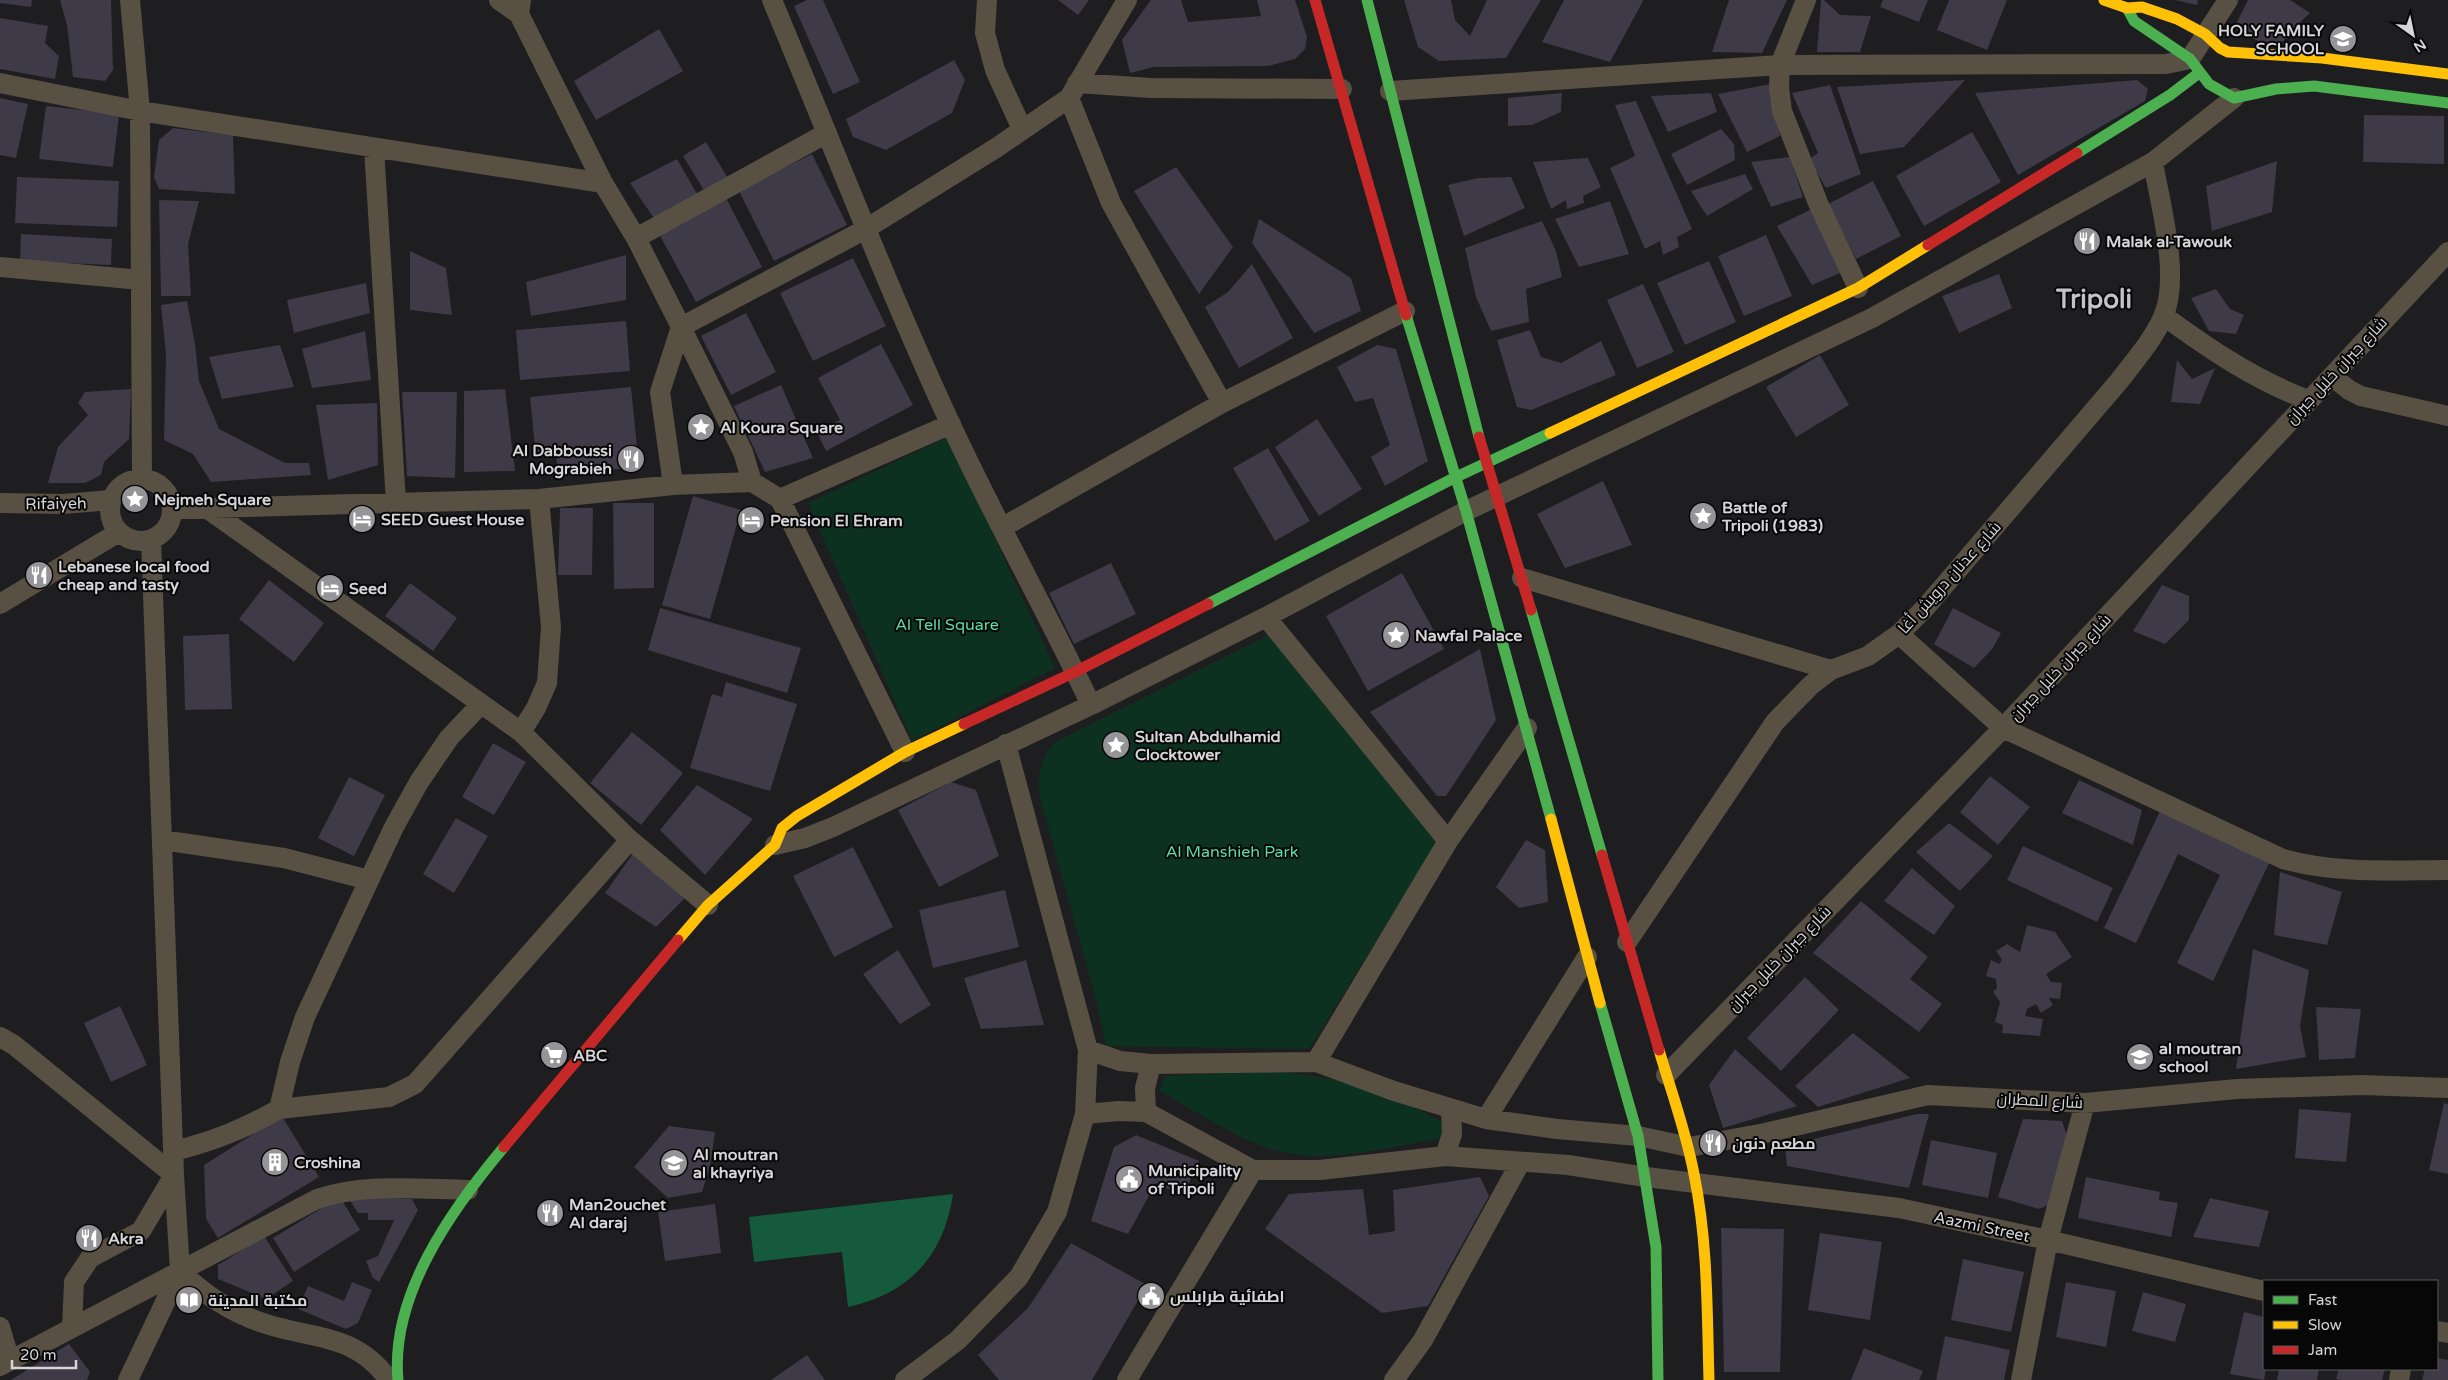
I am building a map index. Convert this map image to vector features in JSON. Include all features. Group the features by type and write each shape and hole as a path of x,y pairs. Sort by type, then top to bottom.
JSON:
{"main road":[{"path":"1316,0 1454,478 1466,511 1527,728 1587,957 1638,1136 1656,1247 1658,1380"},
{"path":"1367,0 1486,463 1522,578 1666,1075 1689,1147 1696,1182 1703,1254 1709,1380"},
{"path":"2104,0 2127,8 2142,7 2177,19 2206,34 2220,48 2228,52 2322,58 2448,74"},
{"path":"2127,8 2134,21 2195,66 2218,91 2234,98 2276,89 2314,86 2448,103"},
{"path":"398,1380 396,1358 398,1341 401,1319 408,1298 419,1274 468,1190 708,906 775,844 782,828 797,816 905,752 1075,672 1454,478 1858,288 2170,95 2195,66"}],"street":[{"path":"130,0 140,111 142,479"},
{"path":"499,0 520,7 603,184 636,238 743,452 752,482"},
{"path":"772,0 827,133 864,230 951,424 1091,705"},
{"path":"987,0 985,33 995,70 1022,129"},
{"path":"673,486 660,392 681,327 864,230 996,148 1022,129 1073,90 1127,0"},
{"path":"1806,0 1780,65 1779,88 1782,111 1818,203 1858,288"},
{"path":"1390,91 1780,65 2166,64 2195,66 2206,34 2228,0"},
{"path":"0,83 140,111 603,184"},
{"path":"1073,90 1151,88 1342,89"},
{"path":"1073,90 1111,203 1222,403"},
{"path":"775,844 819,833 1091,705 1266,617 1496,496 1872,318 2153,162 2234,98"},
{"path":"636,238 827,133"},
{"path":"374,148 396,503"},
{"name":"شارع عدنان درويش أغا","path":"1627,942 1765,735 1792,703 1831,670 1868,656 1899,634 1925,608 2120,380 2146,345 2164,316 2170,290 2171,264 2153,162"},
{"name":"شارع جبران خليل جبران","path":"1666,1075 2003,728 2448,252"},
{"path":"0,268 141,280"},
{"path":"1003,527 1222,403 1405,311"},
{"path":"2164,316 2216,353 2282,389 2308,400"},
{"path":"2332,376 2349,390 2360,396 2448,416"},
{"path":"780,499 951,424"},
{"path":"142,479 152,480 166,492 172,509 166,528 151,539 134,540 119,532 110,518 111,500 123,484 142,479"},
{"path":"172,509 539,500 673,486 752,482 780,499 905,752"},
{"name":"Rifaiyeh","path":"0,503 63,504 111,500"},
{"path":"522,732 536,708 547,683 551,627 539,500"},
{"path":"205,507 522,732 630,840 708,906"},
{"path":"0,604 119,532"},
{"path":"128,1380 180,1271 174,1175 151,539"},
{"path":"1522,578 1831,670"},
{"path":"1266,617 1448,841"},
{"path":"1899,634 2003,728 2283,860 2362,871 2448,870"},
{"path":"279,1109 290,1062 305,1017 369,880 419,782 449,738 481,704"},
{"path":"1088,1050 1120,1061 1151,1064 1316,1062 1448,841 1527,728"},
{"path":"905,1380 958,1340 1019,1277 1057,1212 1085,1114 1088,1050 1006,744"},
{"path":"162,840 284,858 369,880"},
{"path":"174,1151 221,1138 247,1128 279,1109 389,1098 415,1084 630,840"},
{"path":"1486,1119 1587,957"},
{"path":"0,1037 14,1045 174,1175"},
{"name":"شارع المطران","path":"1316,1062 1451,1110 1486,1119 1557,1129 1638,1136 1689,1147 1765,1133 1928,1095 2085,1103 2237,1089 2362,1085 2448,1088"},
{"path":"1146,1112 1145,1088 1151,1064"},
{"path":"2021,1380 2048,1240 2085,1103"},
{"path":"1445,1156 1452,1134 1451,1110"},
{"path":"1085,1114 1119,1111 1146,1112 1253,1170 1126,1380"},
{"name":"Aazmi Street","path":"1253,1170 1320,1170 1445,1156 1520,1163 1568,1165 1646,1177 1899,1208 2048,1240 2263,1291"},
{"path":"1394,1380 1423,1340 1520,1163"},
{"path":"72,1328 74,1282 90,1258 141,1231 174,1175"},
{"path":"0,1327 5,1364 302,1206 340,1192 360,1189 468,1190"},
{"path":"180,1271 206,1296 230,1310 265,1324 348,1344 377,1365 389,1380"}],"green space":[{"name":"Al Tell Square","path":"948,437 1055,668 912,741 808,503"},
{"name":"Al Manshieh Park","path":"1273,633 1440,838 1309,1049 1106,1046 1096,1000 1040,798 1040,768 1055,742"},
{"path":"1267,1071 1338,1080 1383,1094 1426,1113 1447,1125 1444,1138 1361,1153 1319,1156 1298,1155 1278,1151 1248,1140 1159,1091 1165,1076"},
{"path":"953,1194 941,1236 932,1254 906,1282 889,1293 870,1301 848,1307 842,1252 754,1262 749,1217"}],"building":[{"path":"0,0 32,0 31,7 0,3"},
{"path":"60,0 111,0 113,70 105,81 73,77 67,25"},
{"path":"807,0 823,0 860,82 833,94 794,6"},
{"path":"1058,0 1089,0 1078,15"},
{"path":"1151,0 1181,0 1188,22 1261,16 1257,0 1295,0 1307,37 1305,49 1295,59 1268,66 1154,67 1130,73 1122,40"},
{"path":"1404,0 1451,0 1455,20 1470,36 1487,0 1541,0 1506,58 1439,61 1418,47"},
{"path":"1564,0 1643,1 1610,62 1542,42"},
{"path":"1729,0 1787,0 1762,53 1712,52"},
{"path":"1821,0 1824,0 1840,15 1871,16 1860,52 1817,52"},
{"path":"1883,0 1928,0 1919,22 1880,7"},
{"path":"1949,0 2007,0 1987,50 1937,30"},
{"path":"2175,0 2198,0 2197,5"},
{"path":"2248,0 2290,0 2310,13 2281,44 2258,41 2234,28"},
{"path":"0,18 48,26 45,43 59,56 55,79 0,69"},
{"path":"659,29 683,71 596,120 574,81"},
{"path":"954,60 965,80 952,113 886,150 853,137 846,119"},
{"path":"1965,80 1904,147 1860,154 1837,87"},
{"path":"2137,80 2148,89 2145,101 2018,175 1975,93"},
{"path":"1771,84 1780,136 1747,152 1718,94"},
{"path":"1830,85 1861,174 1826,188 1809,159 1818,153 1792,93"},
{"path":"1562,93 1561,112 1532,125 1508,126 1508,98"},
{"path":"1711,93 1717,112 1668,132 1651,96"},
{"path":"0,98 28,104 16,158 0,155"},
{"path":"1636,101 1692,229 1677,237 1679,247 1663,255 1660,241 1645,249 1610,168 1635,156 1615,105"},
{"path":"46,106 119,114 113,167 39,159"},
{"path":"2364,115 2444,116 2444,164 2363,162"},
{"path":"173,128 233,135 235,194 159,189 154,177 159,140"},
{"path":"1721,129 1734,144 1735,160 1687,185 1671,154"},
{"path":"1972,132 2001,182 1924,226 1896,176"},
{"path":"706,142 729,180 705,192 683,156"},
{"path":"812,154 847,225 774,261 739,191"},
{"path":"1790,157 1803,197 1771,207 1751,162"},
{"path":"1588,158 1601,187 1583,196 1584,203 1567,209 1566,200 1551,209 1533,162"},
{"path":"677,159 697,194 655,220 630,183"},
{"path":"2277,161 2272,212 2212,231 2206,186"},
{"path":"1176,167 1233,247 1199,294 1134,191"},
{"path":"1745,174 1753,189 1707,216 1691,191"},
{"path":"17,177 119,181 117,227 15,223"},
{"path":"1511,177 1525,208 1464,236 1448,185 1478,178"},
{"path":"1873,181 1901,236 1856,259 1828,204"},
{"path":"725,196 762,267 696,302 658,232"},
{"path":"159,200 199,201 188,244 191,296 161,296"},
{"path":"1610,201 1629,254 1579,267 1555,219"},
{"path":"1814,208 1840,273 1812,285 1777,226"},
{"path":"1259,219 1351,278 1361,311 1314,333 1252,243"},
{"path":"1542,221 1556,251 1562,277 1526,289 1529,322 1491,331 1476,297 1465,248"},
{"path":"21,234 112,239 111,265 20,261"},
{"path":"1766,235 1792,296 1744,316 1718,256"},
{"path":"410,251 446,268 452,315 410,310"},
{"path":"626,255 626,300 531,316 526,282"},
{"path":"853,258 886,326 813,361 780,293"},
{"path":"1709,261 1736,322 1685,345 1657,283"},
{"path":"1252,264 1293,338 1239,368 1205,307 1228,292"},
{"path":"1999,274 2012,308 1959,333 1942,296"},
{"path":"366,283 370,313 294,333 287,300"},
{"path":"1643,284 1674,352 1637,368 1607,300"},
{"path":"2216,289 2230,309 2244,315 2236,334 2209,331 2191,298"},
{"path":"187,301 195,344 199,381 219,429 285,463 309,463 311,475 211,482 193,454 164,440 166,354 161,305"},
{"path":"746,313 776,372 731,395 701,336"},
{"path":"626,321 630,371 520,380 516,330"},
{"path":"1530,330 1541,357 1561,363 1601,341 1616,375 1531,410 1517,407 1497,340"},
{"path":"365,331 371,380 312,388 302,349"},
{"path":"881,344 913,405 826,451 817,432 840,420 818,378"},
{"path":"280,345 294,387 222,399 209,357"},
{"path":"1377,345 1396,349 1428,461 1385,486 1371,457 1390,445 1373,398 1355,402 1337,367"},
{"path":"1820,355 1849,405 1796,437 1766,387"},
{"path":"2177,360 2192,379 2215,368 2200,404 2171,402"},
{"path":"781,385 813,458 765,472 734,406"},
{"path":"631,387 639,467 558,475 556,455 536,457 530,397"},
{"path":"131,389 129,439 104,462 101,475 85,483 48,483 58,447 88,415 78,403 85,392"},
{"path":"505,389 515,471 464,472 464,391"},
{"path":"402,392 457,392 455,478 407,476"},
{"path":"377,403 378,465 328,480 316,405"},
{"path":"1317,419 1362,489 1319,516 1275,447"},
{"path":"1268,448 1310,521 1275,541 1233,468"},
{"path":"1603,481 1632,545 1565,568 1537,514"},
{"path":"693,496 741,510 710,619 662,605"},
{"path":"613,503 654,503 654,588 614,589"},
{"path":"560,508 593,508 592,575 558,575"},
{"path":"1111,563 1136,614 1074,644 1049,593"},
{"path":"1402,573 1444,649 1368,691 1326,616"},
{"path":"269,580 324,623 294,662 239,619"},
{"path":"410,583 457,618 433,651 385,616"},
{"path":"2162,585 2189,596 2189,620 2165,644 2133,631"},
{"path":"660,608 801,648 787,693 648,650"},
{"path":"1953,608 2001,633 1993,648 1974,668 1934,644"},
{"path":"229,634 232,709 185,710 183,636"},
{"path":"1480,649 1496,720 1446,796 1437,796 1370,712"},
{"path":"726,682 797,704 770,791 690,768 712,694 722,697"},
{"path":"632,732 683,773 641,825 590,783"},
{"path":"493,743 526,762 494,815 462,797"},
{"path":"1990,776 2030,807 1998,845 1960,812"},
{"path":"349,777 385,795 354,856 318,838"},
{"path":"2079,780 2142,810 2133,845 2062,813"},
{"path":"951,782 976,790 999,856 939,887 898,810"},
{"path":"697,785 753,819 705,875 660,830"},
{"path":"2162,807 2271,859 2213,981 2177,963 2220,875 2178,854 2136,943 2104,928"},
{"path":"456,818 488,836 454,893 423,874"},
{"path":"1949,823 1993,856 1960,891 1916,852"},
{"path":"1526,840 1545,850 1548,902 1519,908 1496,887"},
{"path":"2023,846 2113,888 2097,922 2007,880"},
{"path":"853,847 893,927 834,957 793,876"},
{"path":"632,855 686,897 656,927 605,893"},
{"path":"1912,868 1955,906 1934,935 1884,901"},
{"path":"2280,872 2342,892 2327,945 2274,935"},
{"path":"1005,890 1019,947 933,968 919,910"},
{"path":"1861,901 1928,957 1910,979 1942,1004 1919,1032 1813,953"},
{"path":"2027,925 2055,932 2072,957 2046,974 2051,982 2062,983 2060,999 2049,998 2053,1005 2041,1013 2036,1004 2027,1009 2025,1016 2043,1019 2040,1036 2002,1033 2003,1025 1995,1022 2000,1002 1993,992 1997,988 1996,979 1986,976 1991,960 1999,964 2002,960 1996,951 2007,944 2020,952"},
{"path":"2253,949 2309,970 2300,1026 2306,1057 2236,1069"},
{"path":"898,950 931,1005 900,1024 863,974"},
{"path":"1026,960 1044,1025 981,1029 964,978"},
{"path":"1805,977 1839,1010 1781,1071 1747,1038"},
{"path":"120,1006 147,1065 111,1082 84,1023"},
{"path":"2316,1007 2361,1009 2355,1058 2319,1060"},
{"path":"1853,1033 1910,1078 1818,1107 1795,1086"},
{"path":"1735,1049 1797,1106 1723,1128 1709,1085"},
{"path":"2444,1103 2448,1104 2448,1174 2429,1170"},
{"path":"2299,1109 2351,1113 2346,1162 2295,1158"},
{"path":"1917,1114 1929,1114 1909,1188 1787,1166 1785,1146"},
{"path":"282,1116 319,1177 218,1238 206,1219 204,1165"},
{"path":"2023,1119 2062,1121 2067,1135 2052,1203 2039,1209 1998,1197"},
{"path":"669,1126 715,1132 710,1167 702,1192 668,1198 634,1167"},
{"path":"1136,1135 1199,1161 1183,1196 1156,1183 1128,1234 1091,1221 1114,1147"},
{"path":"1931,1140 1997,1153 1988,1198 1922,1185"},
{"path":"1480,1177 1489,1196 1428,1306 1382,1313 1265,1229 1289,1194 1363,1189 1369,1235 1395,1231 1393,1190"},
{"path":"2086,1177 2160,1192 2159,1200 2178,1203 2171,1237 2078,1218"},
{"path":"347,1196 412,1199 418,1210 379,1282 373,1278 366,1261 378,1256 394,1220 368,1220 368,1213 358,1213"},
{"path":"340,1197 360,1230 294,1272 273,1238"},
{"path":"2210,1198 2269,1211 2259,1247 2193,1237"},
{"path":"715,1204 721,1253 665,1261 658,1212"},
{"path":"1721,1228 1784,1229 1780,1372 1724,1372"},
{"path":"1820,1233 1882,1242 1870,1320 1808,1310"},
{"path":"264,1236 293,1281 266,1299 218,1279 218,1265"},
{"path":"1071,1243 1147,1285 1092,1380 999,1380 978,1355 1028,1308"},
{"path":"1963,1259 2024,1272 2011,1332 1951,1320"},
{"path":"352,1282 372,1290 358,1323 346,1329 298,1309 308,1286 344,1301"},
{"path":"2066,1282 2116,1291 2106,1347 2056,1337"},
{"path":"2143,1292 2186,1304 2175,1342 2132,1331"},
{"path":"2244,1312 2263,1317 2263,1370 2266,1370 2264,1380 2230,1374"},
{"path":"1945,1336 2010,1350 2004,1380 1936,1380"},
{"path":"69,1344 90,1372 87,1380 11,1380"},
{"path":"1864,1348 1923,1371 1919,1380 1851,1380"},
{"path":"807,1355 825,1380 771,1380"},
{"path":"2438,1358 2448,1360 2448,1380 2422,1380 2425,1370 2438,1370"},
{"path":"2279,1370 2319,1370 2317,1380 2277,1380"},
{"path":"2339,1370 2385,1370 2382,1380 2336,1379"}],"traffic: fast":[{"path":"1367,0 1479,437"},
{"path":"2127,8 2134,21 2190,59 2209,84 2234,98 2276,89 2314,86 2448,103"},
{"path":"2077,153 2170,95 2199,73"},
{"path":"1406,315 1466,511 1551,819"},
{"path":"1208,604 1454,478 1550,433"},
{"path":"1531,610 1602,855"},
{"path":"1600,1003 1638,1136 1656,1247 1658,1380"},
{"path":"398,1380 398,1348 404,1316 414,1285 428,1255 464,1198 504,1147"}],"traffic: slow":[{"path":"2104,0 2127,8 2142,7 2177,19 2205,34 2220,48 2228,52 2322,58 2448,74"},
{"path":"1550,433 1858,288 1928,245"},
{"path":"678,940 708,905 775,845 782,828 797,816 905,752 964,724"},
{"path":"1551,819 1600,1003"},
{"path":"1659,1050 1687,1142 1699,1200 1706,1277 1709,1380"}],"traffic: jam":[{"path":"1315,0 1406,315"},
{"path":"1928,245 2077,153"},
{"path":"1479,437 1531,610"},
{"path":"964,724 1075,672 1208,604"},
{"path":"1602,855 1659,1050"},
{"path":"504,1147 678,940"}],"place":[{"name":"HOLY FAMILY SCHOOL","path":"2343,39"},
{"name":"Malak al-Tawouk","path":"2087,241"},
{"name":"Al Koura Square","path":"701,427"},
{"name":"Al Dabboussi Mograbieh","path":"631,459"},
{"name":"Nejmeh Square","path":"135,499"},
{"name":"Battle of Tripoli (1983)","path":"1703,516"},
{"name":"SEED Guest House","path":"362,519"},
{"name":"Pension El Ehram","path":"751,520"},
{"name":"Lebanese local food cheap and tasty","path":"39,575"},
{"name":"Seed","path":"330,588"},
{"name":"Nawfal Palace","path":"1396,635"},
{"name":"Sultan Abdulhamid Clocktower","path":"1116,745"},
{"name":"ABC","path":"554,1055"},
{"name":"al moutran school","path":"2140,1057"},
{"name":"مطعم دنون","path":"1713,1143"},
{"name":"Croshina","path":"275,1162"},
{"name":"Al moutran al khayriya","path":"674,1163"},
{"name":"Municipality of Tripoli","path":"1129,1179"},
{"name":"Man2ouchet Al daraj","path":"550,1213"},
{"name":"Akra","path":"89,1238"},
{"name":"اطفائية طرابلس","path":"1151,1296"},
{"name":"مكتبة المدينة","path":"189,1300"}],"district":[{"name":"Tripoli","path":"2094,299"}]}
